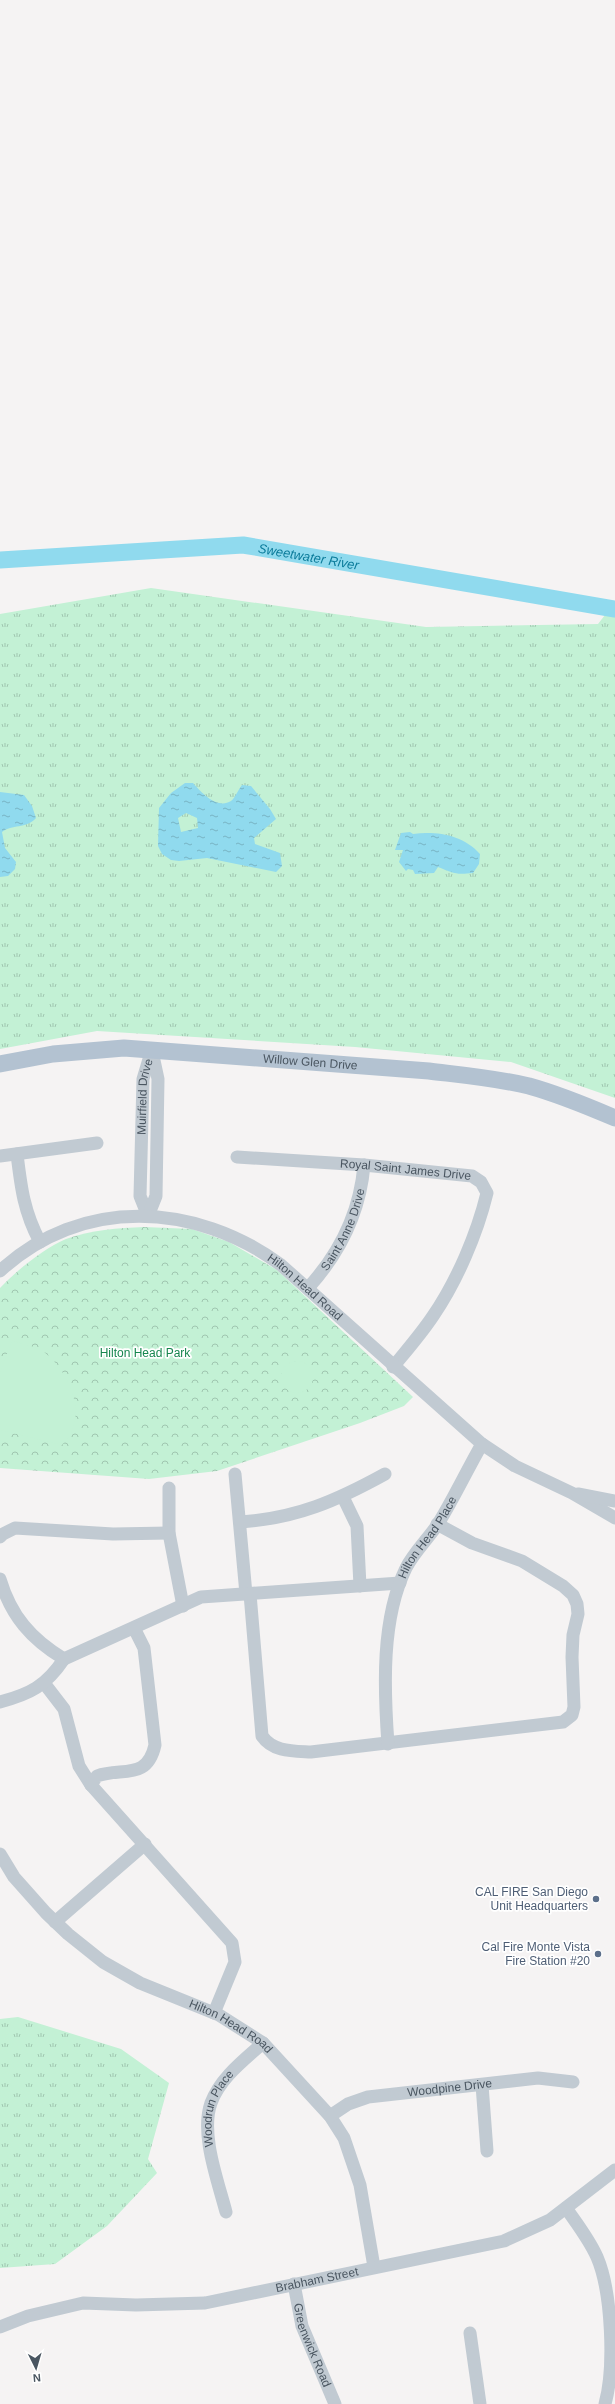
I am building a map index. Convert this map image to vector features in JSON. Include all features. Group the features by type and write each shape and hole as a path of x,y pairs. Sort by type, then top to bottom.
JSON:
{"main road":[{"name":"Willow Glen Drive","path":"0,1064 53,1054 92,1050 152,1049 479,1077 546,1091 615,1118"}],"street":[{"name":"Muirfield Drive","path":"148,1216 140,1196 142,1095 143,1079 152,1049"},
{"path":"0,1156 97,1143"},
{"path":"17,1154 23,1202 40,1242"},
{"name":"Royal Saint James Drive","path":"237,1157 364,1165 472,1176 481,1182 487,1193 480,1224 434,1316 393,1367"},
{"name":"Saint Anne Drive","path":"308,1288 332,1257 349,1230 362,1187 364,1165"},
{"name":"Hilton Head Road","path":"0,1271 40,1242 66,1231 92,1223 148,1216 193,1222 232,1235 266,1254 308,1288 393,1367 482,1444 515,1466 572,1493 615,1518"},
{"name":"Hilton Head Place","path":"388,1744 385,1696 390,1621 400,1583 407,1567 437,1524 482,1444"},
{"path":"235,1474 262,1736 268,1744 289,1751 311,1752 554,1724 563,1722 572,1715 574,1707 572,1657 573,1635 578,1614 577,1604 573,1595 563,1586 522,1562 472,1543 437,1524"},
{"path":"241,1522 264,1521 305,1512 343,1497 385,1474"},
{"path":"169,1488 169,1533 183,1606"},
{"name":"Hilton Head Road","path":"572,1493 615,1501"},
{"path":"343,1497 357,1526 360,1586"},
{"path":"0,1538 3,1534 15,1528 113,1534 169,1533"},
{"path":"0,1579 18,1619 42,1646 64,1659"},
{"path":"0,1702 24,1696 44,1683 64,1659 201,1597 400,1583"},
{"path":"91,1785 97,1776 132,1772 141,1768 152,1758 155,1745 144,1648 134,1628"},
{"path":"44,1683 64,1709 79,1766 91,1785 232,1943 235,1962 214,2013"},
{"path":"55,1922 145,1844"},
{"name":"Hilton Head Road","path":"0,1854 14,1877 55,1922 103,1962 140,1983 214,2013 263,2043 330,2116 344,2138 360,2185 374,2268"},
{"name":"Woodrun Place","path":"226,2212 209,2143 208,2128 210,2104 235,2068 263,2043"},
{"name":"Woodpine Drive","path":"330,2116 348,2104 368,2097 538,2078 573,2082"},
{"path":"482,2085 487,2151"},
{"name":"Brabham Street","path":"0,2327 28,2316 83,2303 136,2305 205,2303 504,2241 534,2229 566,2208 615,2170"},
{"path":"566,2208 591,2245 605,2285 613,2368 605,2404"},
{"name":"Greenwick Road","path":"294,2284 302,2326 335,2404"},
{"path":"470,2333 480,2404"}],"green space":[{"path":"151,588 426,627 598,624 615,602 615,1098 511,1062 355,1047 97,1031 0,1049 0,614"},
{"name":"Hilton Head Park","path":"144,1227 192,1229 229,1242 277,1270 413,1397 404,1406 360,1423 217,1471 149,1479 0,1468 0,1288 31,1260 66,1239 95,1232"},
{"path":"12,1340 44,1352 54,1361 69,1384 74,1397 76,1410 75,1422 70,1434 62,1445 0,1430 0,1372"},
{"path":"294,1361 300,1361 310,1368 313,1377 312,1383 306,1390 300,1393 294,1393 284,1386 281,1380 281,1374 288,1364"},
{"path":"18,2017 121,2049 169,2083 148,2159 157,2173 107,2226 55,2264 0,2268 0,2019"}],"water":[{"path":"185,783 193,783 210,799 215,802 226,803 232,800 242,785 251,786 270,809 276,819 254,838 255,844 280,853 282,866 276,872 207,858 179,861 171,860 162,854 158,846 159,808 171,793","holes":["186,813 197,818 198,828 181,832 178,818"]},
{"path":"0,792 24,795 32,806 36,818 28,824 10,828 2,832 5,848 16,862 15,869 8,876 0,877"},
{"path":"410,832 413,834 440,834 466,842 480,854 479,864 473,873 454,873 438,867 434,873 415,874 413,870 408,869 406,871 399,862 403,850 395,850 401,833"}],"waterway":[{"name":"Sweetwater River","path":"0,560 243,545 615,609"}],"place":[{"name":"CAL FIRE San Diego Unit Headquarters","path":"596,1899"},
{"name":"Cal Fire Monte Vista Fire Station #20","path":"598,1954"}]}
